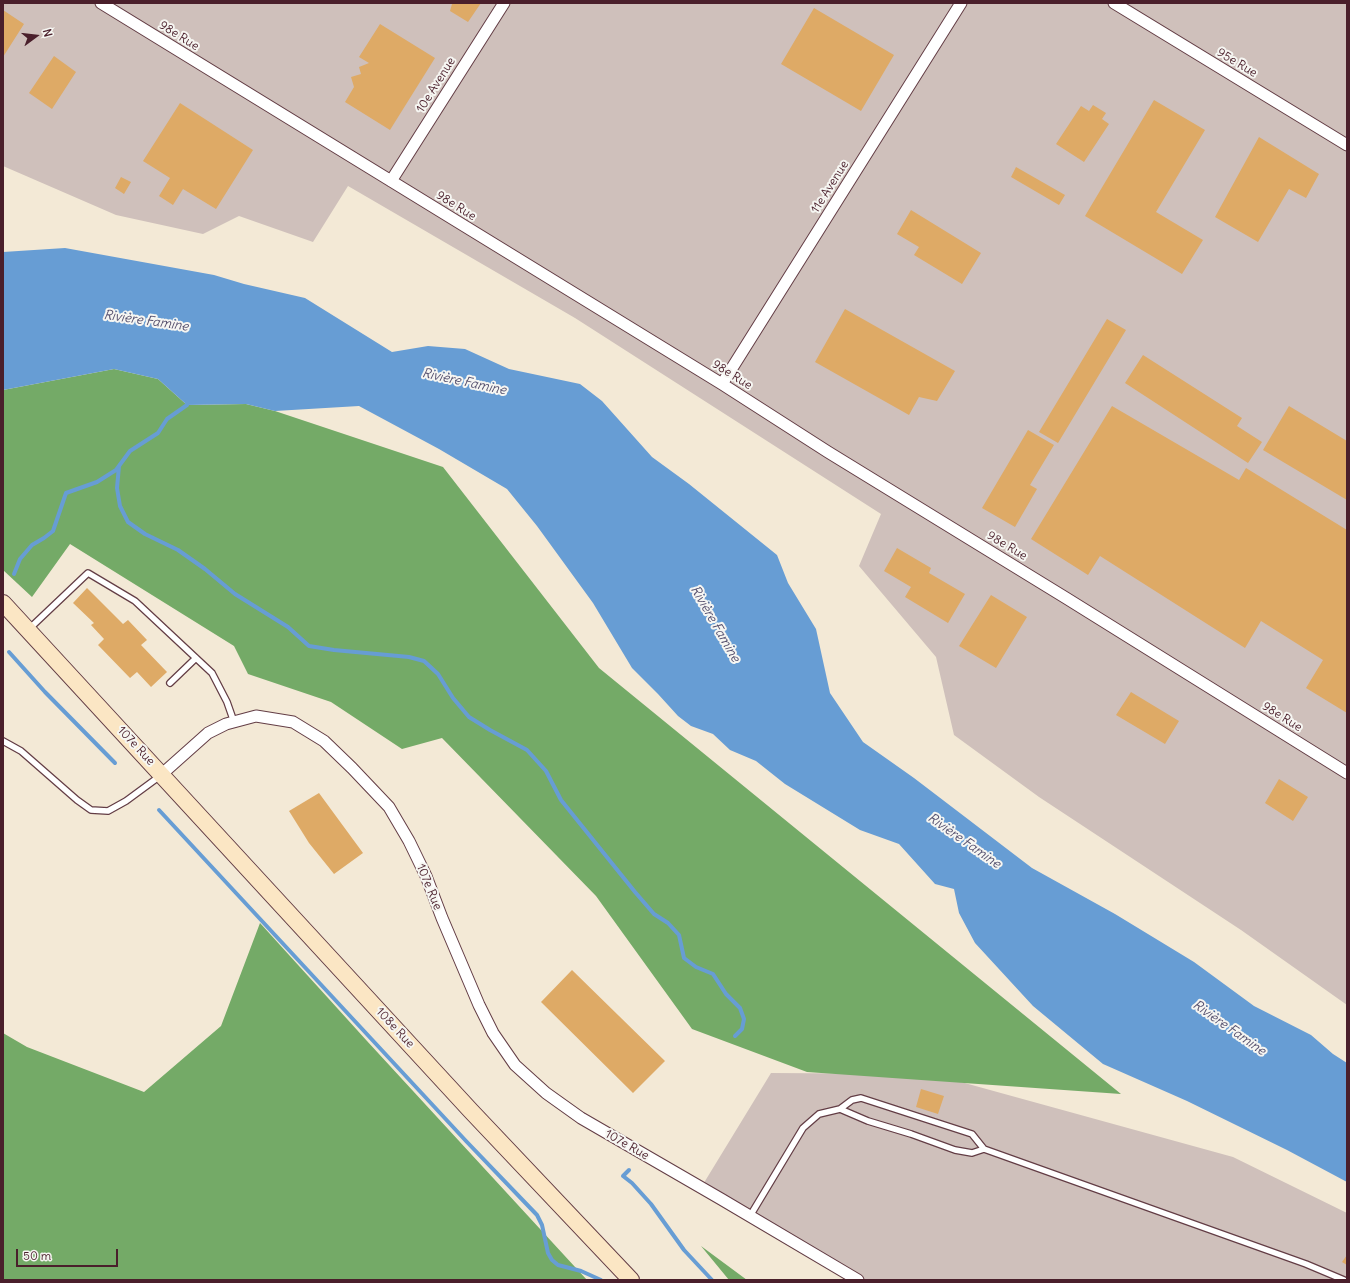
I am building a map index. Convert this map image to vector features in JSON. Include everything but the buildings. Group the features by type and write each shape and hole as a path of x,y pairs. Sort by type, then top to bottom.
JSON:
{"main road":[{"name":"107e Rue","path":"3,603 162,774"},
{"name":"108e Rue","path":"162,774 466,1105 631,1280"}],"street":[{"name":"98e Rue","path":"101,3 722,384 828,452 1347,773"},
{"name":"10e Avenue","path":"391,181 504,3"},
{"name":"11e Avenue","path":"722,384 961,3"},
{"name":"95e Rue","path":"1114,3 1347,145"},
{"name":"107e Rue","path":"162,774 208,733 226,724 256,716 293,722 324,741 352,768 388,807 409,841 426,876 479,1005 493,1033 515,1065 546,1093 581,1118 858,1280"}],"lane":[{"path":"28,630 88,572 135,601 212,674 227,702 234,722"},
{"path":"170,684 196,658"},
{"path":"3,741 21,751 77,800 91,810 108,811 162,774"},
{"path":"750,1216 803,1128 819,1114 840,1109 852,1100 861,1098 972,1134 984,1149 1306,1264 1344,1280"},
{"path":"840,1109 955,1150 972,1153 984,1149"}],"shaded area":[{"path":"3,3 1347,3 1347,1005 1241,930 1039,797 954,735 936,657 859,566 881,514 575,318 348,186 313,242 239,216 203,234 116,215 3,166"},
{"path":"771,1073 932,1074 1233,1157 1347,1213 1347,1280 866,1280 702,1186"}],"green space":[{"path":"114,369 158,379 187,405 246,404 275,411 443,467 599,668 1121,1094 807,1072 692,1029 596,896 442,738 402,749 331,702 248,674 234,646 70,544 32,597 3,570 3,390"},
{"path":"260,923 587,1280 3,1280 3,1033 27,1047 144,1092 221,1026"},
{"path":"701,1246 747,1280 729,1280"}],"water":[{"name":"Rivière Famine","path":"65,248 214,275 244,284 305,298 392,352 428,346 465,349 509,369 580,384 602,401 652,457 689,484 777,555 788,583 816,629 830,693 863,742 914,778 1032,868 1115,914 1194,962 1254,1006 1311,1035 1333,1054 1347,1063 1347,1182 1287,1150 1187,1101 1103,1064 1033,1006 975,943 959,913 954,889 935,884 899,844 860,830 785,784 756,761 730,750 713,734 691,726 678,716 632,668 593,603 537,526 507,489 439,449 359,406 275,411 246,404 187,405 158,379 114,369 3,390 3,252"}],"waterway":[{"path":"14,574 20,559 32,545 53,531 66,493 97,482 116,470 130,451 158,433 167,419 187,405 188,400"},
{"path":"119,466 117,488 120,506 128,522 145,534 178,550 205,569 235,594 288,627 309,646 334,650 409,657 424,661 438,674 453,698 469,717 527,750 546,771 561,800 635,892 654,914 668,923 679,935 684,958 696,967 713,974 726,994 740,1008 744,1019 742,1029 735,1036"},
{"path":"9,652 45,692 115,763"},
{"path":"159,810 466,1141 537,1215 542,1225 548,1253 552,1260 558,1265 581,1271 601,1280"},
{"path":"629,1170 623,1176 632,1183 651,1204 684,1250 712,1280"}]}
